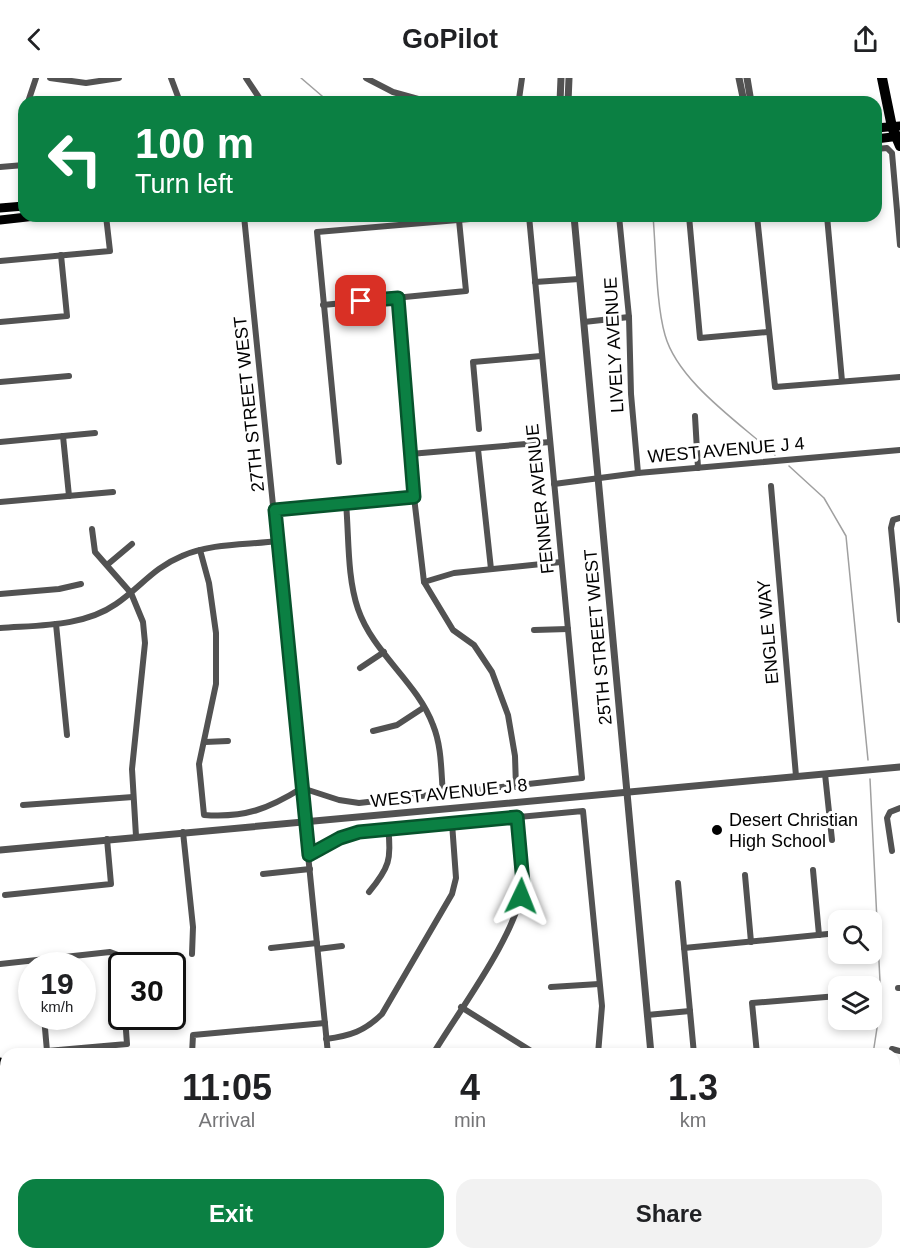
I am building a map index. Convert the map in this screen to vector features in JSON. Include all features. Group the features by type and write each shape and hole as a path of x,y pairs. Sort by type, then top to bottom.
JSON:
{"highway":[{"path":"882,78 896,137"}],"main road":[{"path":"882,131 896,137"},
{"path":"0,208 18,206"},
{"path":"0,219 18,218"}],"street":[{"path":"30,96 36,78"},
{"path":"50,78 86,83 119,78"},
{"path":"171,78 178,96"},
{"path":"246,78 258,96"},
{"path":"366,78 393,92 407,96"},
{"path":"519,96 522,78"},
{"path":"560,96 561,78"},
{"path":"568,96 569,78"},
{"path":"739,78 743,96"},
{"path":"747,78 750,96"},
{"path":"882,145 896,137 900,245"},
{"path":"0,167 18,166"},
{"path":"0,261 110,251 107,222"},
{"name":"27TH STREET WEST","path":"245,222 327,1048"},
{"path":"339,462 317,232 433,222"},
{"path":"323,304 466,291 459,222"},
{"name":"FENNER AVENUE","path":"516,787 582,778 530,222"},
{"name":"25TH STREET WEST","path":"574,222 650,1048"},
{"name":"LIVELY AVENUE","path":"620,222 630,317 631,394 638,473"},
{"path":"690,222 700,338 768,332"},
{"path":"758,222 775,387 900,377"},
{"path":"828,222 842,381"},
{"path":"0,322 67,316 61,255"},
{"path":"535,282 579,279"},
{"path":"200,550 209,583 216,633 216,684 199,764 204,815 257,813 302,788 339,800 359,803 516,787 515,756 508,715 492,672 474,645 453,630 424,582 410,454 398,298"},
{"path":"584,322 630,317"},
{"path":"479,429 473,362 541,356"},
{"path":"0,382 69,376"},
{"path":"695,416 698,468"},
{"path":"0,442 95,433"},
{"path":"63,436 69,496"},
{"path":"410,454 550,442"},
{"path":"478,449 491,569"},
{"name":"WEST AVENUE J 4","path":"554,484 638,473 900,450"},
{"name":"ENGLE WAY","path":"771,486 796,776"},
{"path":"0,502 113,492"},
{"path":"275,510 414,497"},
{"path":"346,503 353,586 358,609 433,724 438,744 443,794"},
{"path":"897,519 891,528 899,587 900,620"},
{"path":"92,529 95,552 131,593 143,622 145,643 133,739 136,836"},
{"path":"0,628 56,624 93,616 114,606 155,569 200,550 278,541"},
{"path":"107,566 132,544"},
{"path":"424,582 454,573 561,562"},
{"path":"0,594 59,589 81,584"},
{"path":"56,624 68,735"},
{"path":"534,630 568,628"},
{"path":"360,668 384,652"},
{"path":"373,731 398,725 423,708"},
{"path":"205,742 228,741"},
{"name":"WEST AVENUE J 8","path":"0,850 900,766"},
{"path":"825,774 832,840"},
{"path":"23,805 133,797"},
{"path":"892,851 887,818 890,812 900,808"},
{"path":"309,855 340,838 388,828 583,811 602,1006 598,1048"},
{"path":"437,1048 499,947 518,909 523,883 517,817"},
{"path":"326,1039 349,1036 369,1027 382,1014 452,894 456,878 452,823"},
{"path":"369,892 383,875 391,855 388,828"},
{"path":"183,832 193,927 192,954"},
{"path":"6,895 111,884 107,839"},
{"path":"263,874 310,869"},
{"path":"813,870 819,935"},
{"path":"745,875 751,942"},
{"path":"678,883 693,1048"},
{"path":"684,948 828,934"},
{"path":"271,948 342,946"},
{"path":"0,964 18,964"},
{"path":"551,987 599,984"},
{"path":"756,1048 752,1004 828,997"},
{"path":"461,1007 526,1048"},
{"path":"647,1014 690,1011"},
{"path":"192,1048 193,1035 325,1023"},
{"path":"45,1030 47,1048"},
{"path":"81,1048 127,1044 126,1030"}],"waterway":[{"path":"301,78 322,96"},
{"path":"653,222 662,322 672,352 696,385 775,455"},
{"path":"789,466 824,498 846,536 868,760"},
{"path":"870,779 881,1002 874,1048"}],"place":[{"name":"Desert Christian High School","path":"717,830"}],"route":[{"path":"361,301 398,298 414,497 275,510 309,855 340,838 359,832 517,817 523,883 521,896"}]}
